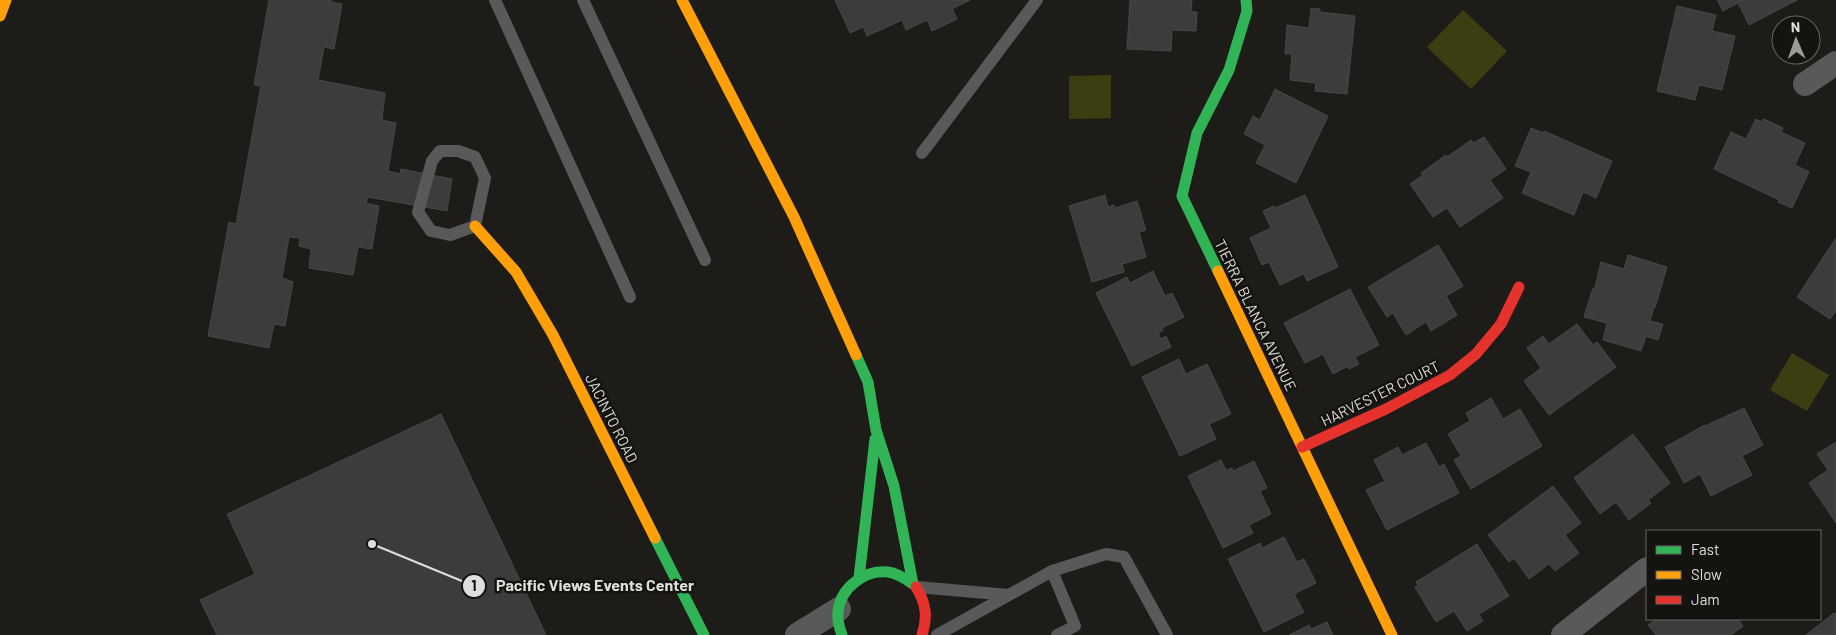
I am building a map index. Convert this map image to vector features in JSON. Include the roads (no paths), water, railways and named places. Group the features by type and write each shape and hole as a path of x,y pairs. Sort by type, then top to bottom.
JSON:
{"street":[{"path":"0,16 6,0"},
{"path":"682,0 798,225 868,382 876,430 894,486 915,586"},
{"name":"TIERRA BLANCA AVENUE","path":"1246,0 1247,12 1229,70 1197,133 1182,196 1392,635"},
{"path":"1805,84 1836,63"},
{"name":"JACINTO ROAD","path":"475,226 516,272 553,335 704,635"},
{"name":"HARVESTER COURT","path":"1302,447 1386,409 1450,375 1476,354 1501,324 1519,287"},
{"path":"859,578 876,430"},
{"path":"1564,635 1646,570"},
{"path":"842,635 838,616 840,601 848,588 859,578 874,572 888,572 902,576 915,586 922,596 926,609 926,623 922,635"},
{"path":"797,635 839,609"}],"lane":[{"path":"494,0 630,297"},
{"path":"583,0 705,260"},
{"path":"922,153 1037,0"},
{"path":"440,151 458,151 475,157 484,178 475,226 450,235 430,231 418,212 432,160 440,151"},
{"path":"937,635 1052,571 1106,554 1124,557 1167,635"},
{"path":"1052,571 1075,626 1057,635"},
{"path":"915,586 1009,595"}],"place":[{"name":"Pacific Views Events Center","path":"372,544"}]}
